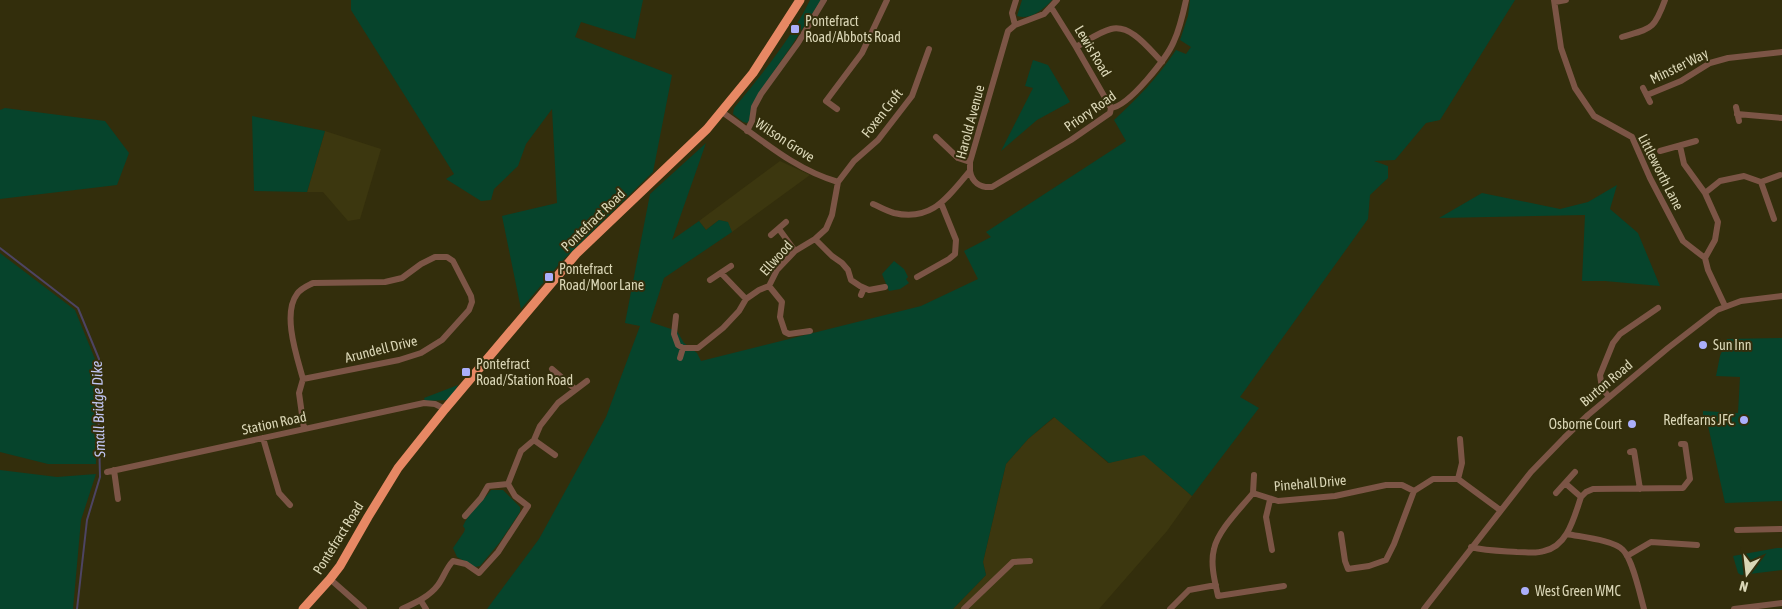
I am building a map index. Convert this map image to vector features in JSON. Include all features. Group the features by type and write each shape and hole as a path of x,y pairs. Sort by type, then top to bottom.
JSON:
{"highway":[{"name":"Pontefract Road","path":"303,609 330,579 349,551 398,468 445,409 576,254 691,146 722,112 768,52 800,0"}],"street":[{"path":"747,131 752,121 754,107 761,94 798,43 824,0"},
{"path":"837,109 826,101 862,53 887,0"},
{"path":"1016,0 1012,13 1016,25 1035,19 1052,7 1057,0"},
{"name":"Priory Road","path":"970,171 972,179 985,188 992,188 1078,135 1110,113 1111,108 1122,104 1162,62 1174,43 1182,22 1186,0"},
{"path":"1555,1 1566,0"},
{"path":"1622,37 1645,30 1655,24 1665,0"},
{"name":"Littleworth Lane","path":"1555,1 1561,48 1575,88 1594,116 1632,137 1650,178 1683,241 1705,258"},
{"name":"Lewis Road","path":"1052,7 1111,108"},
{"name":"Harold Avenue","path":"873,204 895,213 916,214 932,210 941,203 970,171 970,162 1008,31 1016,25"},
{"path":"1076,47 1109,30 1123,29 1135,36 1162,62"},
{"name":"Foxen Croft","path":"838,182 854,161 878,140 912,96 929,49"},
{"name":"Minster Way","path":"1647,95 1681,81 1710,63 1728,58 1782,52"},
{"name":"Minster Way","path":"1643,88 1650,102"},
{"name":"Wilson Grove","path":"722,112 794,163 838,182"},
{"path":"1737,114 1782,118"},
{"path":"936,137 958,158 970,162"},
{"path":"1660,151 1696,141"},
{"path":"1680,146 1684,164 1705,193 1718,222 1712,248 1705,258 1708,270 1725,306"},
{"path":"1705,193 1720,181 1744,176 1761,182 1780,175"},
{"name":"Ellwood","path":"683,348 698,348 723,328 739,311 746,299 769,286 778,270 795,251 815,240 826,229 832,215 838,182"},
{"path":"1761,182 1774,219"},
{"path":"917,277 955,254 956,240 941,203"},
{"path":"770,235 786,222"},
{"path":"778,229 795,251"},
{"path":"815,240 832,256 842,262 848,270 851,280 869,290 884,287"},
{"name":"Arundell Drive","path":"303,379 399,360 421,353 442,340 469,310 472,302 471,296 453,260 447,257 435,257 421,264 402,278 385,282 313,283 296,294 291,306 290,319 303,379 299,393 304,429"},
{"path":"710,280 731,266"},
{"path":"721,273 746,299"},
{"path":"769,286 782,302 780,317 785,332 789,334 810,331"},
{"path":"861,295 864,288"},
{"name":"Burton Road","path":"1424,609 1531,472 1564,438 1610,397 1711,314 1725,306 1741,301 1782,296"},
{"path":"1610,397 1602,388 1600,375 1613,344 1620,334 1658,308"},
{"path":"676,316 674,334 678,344 683,348 680,358"},
{"path":"552,369 575,389"},
{"path":"508,484 521,451 534,440 540,426 558,403 587,382"},
{"name":"Station Road","path":"106,472 424,403 435,404 445,409"},
{"path":"263,438 279,493 290,505"},
{"path":"1458,479 1462,462 1460,439"},
{"path":"534,440 555,455"},
{"path":"1471,547 1510,552 1543,552 1557,545 1567,534 1581,496 1586,492 1593,489 1683,488 1690,479 1685,444 1681,444"},
{"path":"1630,452 1634,451 1640,489"},
{"path":"114,470 114,488 118,499"},
{"path":"1556,494 1575,472"},
{"path":"1254,475 1253,493 1222,532 1214,548 1213,567 1218,596 1284,586"},
{"path":"1341,534 1348,569 1369,566 1386,560 1414,491 1433,479 1458,479 1500,510"},
{"path":"1565,483 1581,496"},
{"path":"465,516 481,498 488,486 508,484"},
{"path":"402,609 420,601 438,586 448,566 453,561 466,564 479,573 498,552 528,506 515,496 508,484"},
{"name":"Pinehall Drive","path":"1253,493 1278,501 1335,496 1386,486 1402,486 1414,491"},
{"path":"1270,500 1266,517 1272,550"},
{"path":"1737,530 1782,529"},
{"path":"1746,530 1746,538"},
{"path":"1567,534 1612,544 1623,550 1627,556 1644,609"},
{"path":"1627,556 1651,542 1697,545"},
{"path":"964,609 1013,562 1030,561"},
{"path":"330,579 364,609"},
{"path":"1170,609 1190,590 1216,585"},
{"path":"420,601 426,609"},
{"path":"1734,609 1782,603"}],"shaded area":[{"path":"325,131 381,149 360,219 348,221 323,192 307,192"},
{"path":"780,161 810,175 732,232 727,222 719,220 706,230 699,221"},
{"path":"1055,417 1108,463 1144,454 1192,496 1167,531 1099,609 953,609 986,575 983,562 1006,464 1028,439"}],"green space":[{"path":"351,0 643,0 635,39 581,22 575,37 672,75 653,172 561,262 521,309 502,216 557,203 552,109 526,144 518,166 494,189 491,200 481,201 446,179 454,174 351,10"},
{"path":"810,0 821,0 761,90 751,108 749,121 747,123 743,122 733,114 734,108 785,42"},
{"path":"1022,0 1052,0 1036,13 1022,17 1017,16"},
{"path":"1190,0 1515,0 1440,120 1426,123 1395,160 1374,161 1388,166 1388,178 1370,195 1368,219 1240,397 1259,408 1192,496 1144,455 1109,463 1054,417 1028,439 1006,464 983,562 986,575 953,609 487,609 539,539 606,417 640,326 625,323 650,194 706,143 672,240 699,221 706,230 719,220 728,222 732,232 664,278 650,322 677,331 684,343 697,353 701,361 921,306 978,279 964,251 991,237 986,232 1126,141 1114,120 1147,87 1176,50 1186,54 1191,47 1180,40 1188,16"},
{"path":"1033,60 1048,65 1070,102 1037,120 1001,151 1033,88 1025,86"},
{"path":"5,108 105,121 129,153 117,185 0,199 0,110"},
{"path":"252,116 325,131 307,192 254,191"},
{"path":"1617,185 1610,209 1638,233 1660,286 1582,281 1585,215 1439,218 1482,193 1560,209 1588,202"},
{"path":"0,253 75,310 95,359 96,464 48,464 0,452"},
{"path":"894,261 904,269 909,283 900,289 889,291 882,274"},
{"name":"Redfearns JFC","path":"1782,338 1782,501 1725,503 1707,421 1703,418 1703,411 1738,413 1740,377 1716,376 1720,356 1727,339"},
{"path":"458,385 452,396 447,400 425,401 424,398"},
{"path":"0,470 57,477 96,474 81,520 73,609 0,609"},
{"path":"491,490 503,490 520,507 520,512 500,542 480,566 475,567 457,557 453,548 464,532 463,526 466,521"},
{"path":"1782,548 1782,570 1741,575 1738,573 1733,556"}],"waterway":[{"name":"Small Bridge Dike","path":"0,248 78,308 99,359 100,477 87,520 77,609"}],"place":[{"name":"Pontefract Road/Abbots Road","path":"795,29"},
{"name":"Pontefract Road/Moor Lane","path":"549,277"},
{"name":"Sun Inn","path":"1703,345"},
{"name":"Pontefract Road/Station Road","path":"466,372"},
{"name":"Redfearns JFC","path":"1744,420"},
{"name":"Osborne Court","path":"1632,424"},
{"name":"West Green WMC","path":"1525,591"}]}
